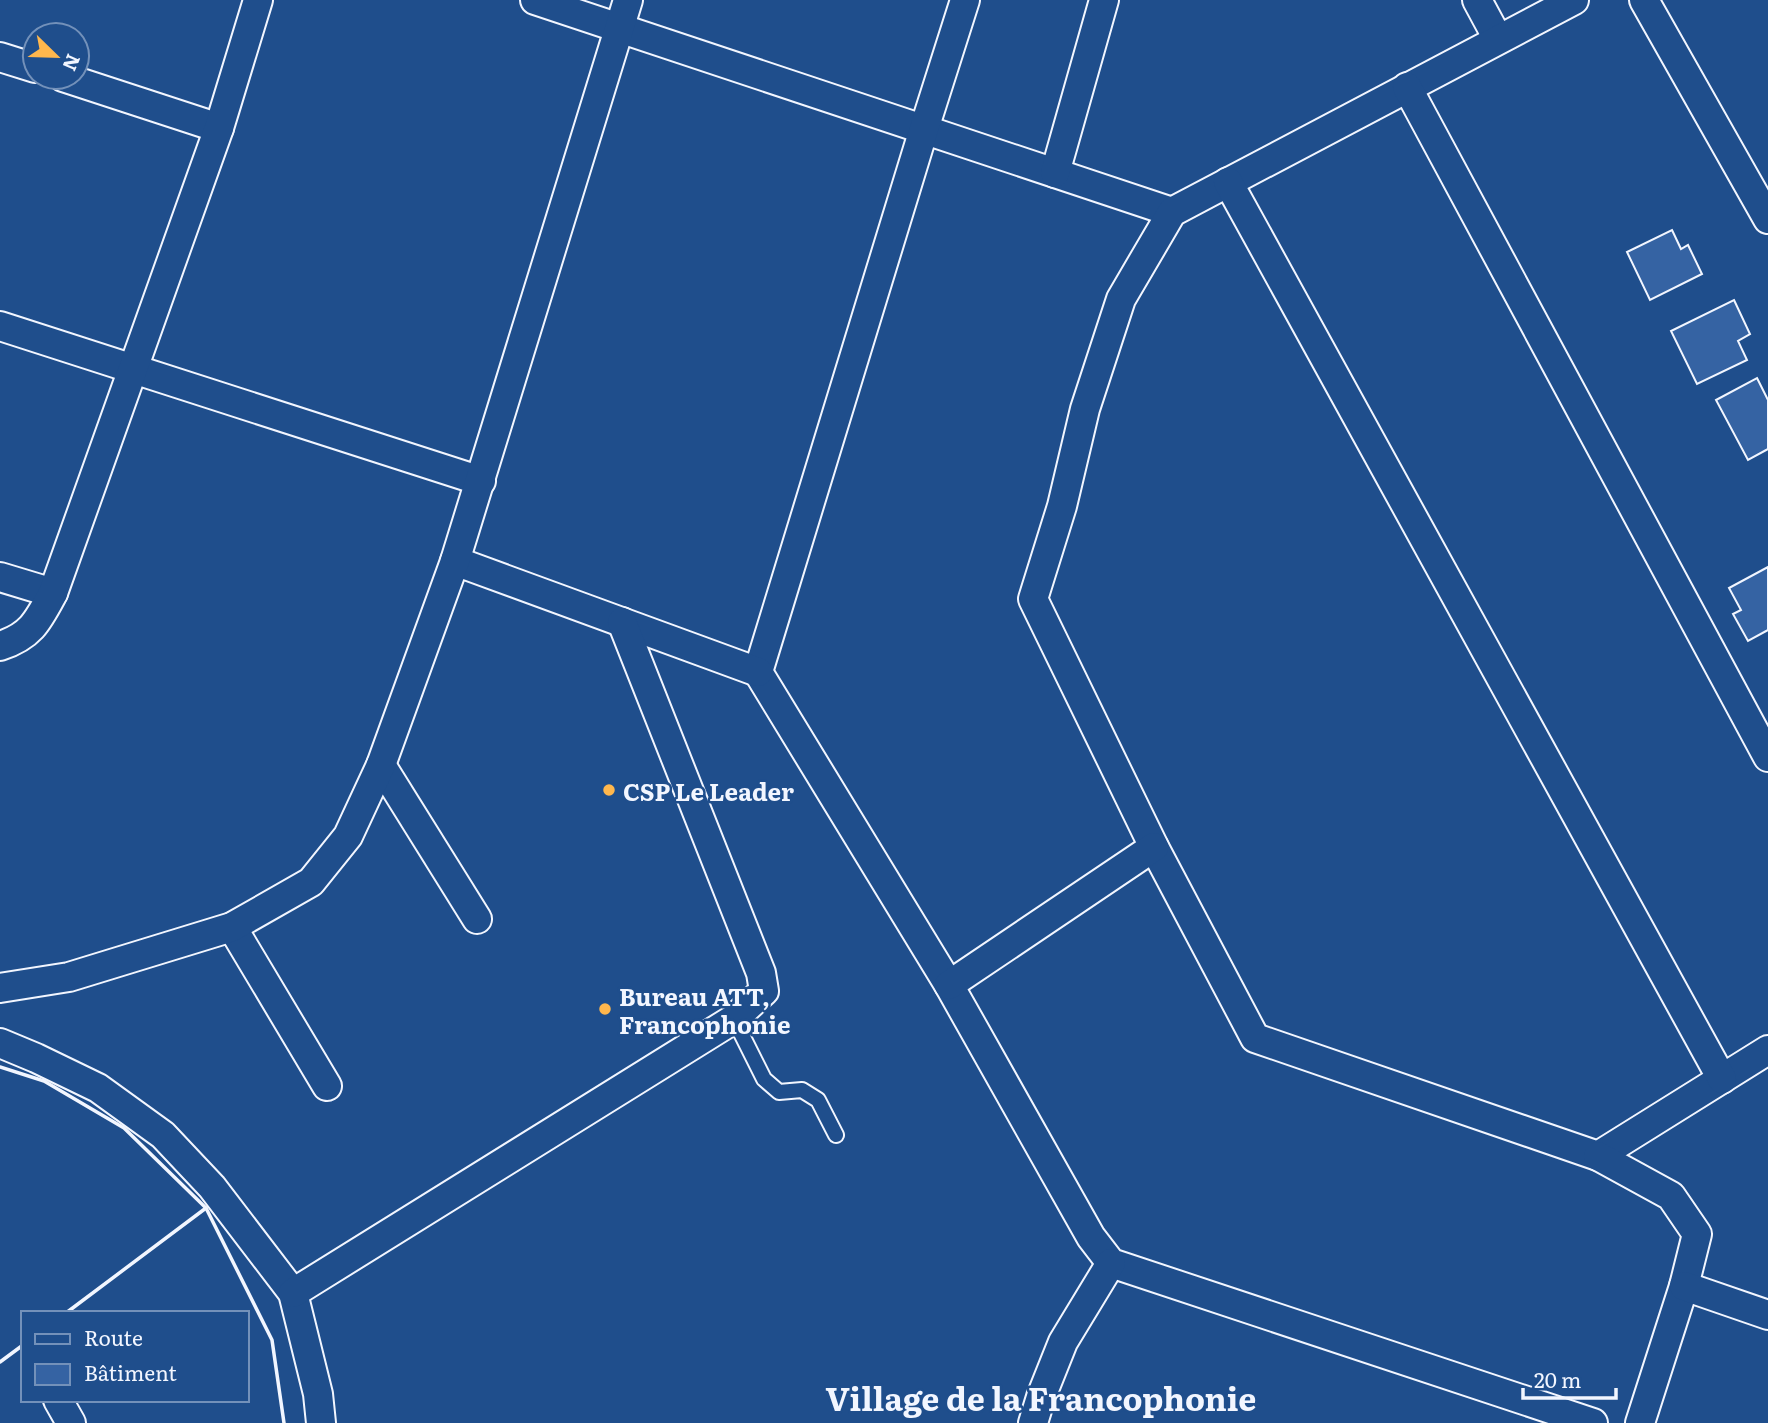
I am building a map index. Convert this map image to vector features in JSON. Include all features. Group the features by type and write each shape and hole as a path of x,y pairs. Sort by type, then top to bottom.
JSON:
{"street":[{"path":"0,646 18,640 38,623 53,593 219,128 258,0"},
{"path":"535,0 1172,212"},
{"path":"0,988 69,977 232,927 311,882 348,836 381,765 455,561 628,0"},
{"path":"758,672 923,129 965,0"},
{"path":"1055,173 1104,0"},
{"path":"1477,0 1498,39"},
{"path":"1574,0 1172,212 1121,299 1085,409 1062,506 1033,599 1154,847 1255,1038 1598,1156 1671,1196 1697,1234 1684,1286 1640,1423"},
{"path":"1644,0 1768,219"},
{"path":"0,57 21,64"},
{"path":"91,86 219,128"},
{"path":"1408,86 1768,757"},
{"path":"1228,182 1721,1079"},
{"path":"0,326 481,481"},
{"path":"455,561 758,672 949,985 1084,1226 1111,1263 1593,1423"},
{"path":"0,577 53,593"},
{"path":"293,1293 734,1019 764,991 761,973 622,622"},
{"path":"381,765 477,919"},
{"path":"949,985 1154,847"},
{"path":"232,927 327,1086"},
{"path":"0,1043 98,1088 163,1135 212,1187 293,1293 318,1394 321,1423"},
{"path":"1598,1156 1768,1050"},
{"path":"1033,1423 1063,1342 1111,1263"},
{"path":"1684,1286 1768,1315"},
{"path":"59,1402 71,1423"}],"lane":[{"path":"734,1019 764,1079 779,1092 802,1090 818,1100 836,1135"}],"building":[{"path":"1672,230 1681,249 1688,245 1702,274 1650,300 1627,252"},
{"path":"1734,300 1750,334 1738,341 1747,360 1697,384 1671,331"},
{"path":"1757,378 1768,400 1768,449 1748,460 1716,400"},
{"path":"1768,567 1768,630 1748,641 1733,614 1741,610 1729,588"}],"wall":[{"path":"0,1067 44,1081 124,1128 206,1208 272,1340 284,1423"},
{"path":"69,1311 206,1208"},
{"path":"0,1362 21,1346"}],"place":[{"name":"CSP Le Leader","path":"609,790"},
{"name":"Bureau ATT, Francophonie","path":"605,1009"}],"district":[{"name":"Village de la Francophonie","path":"1041,1397"}]}
